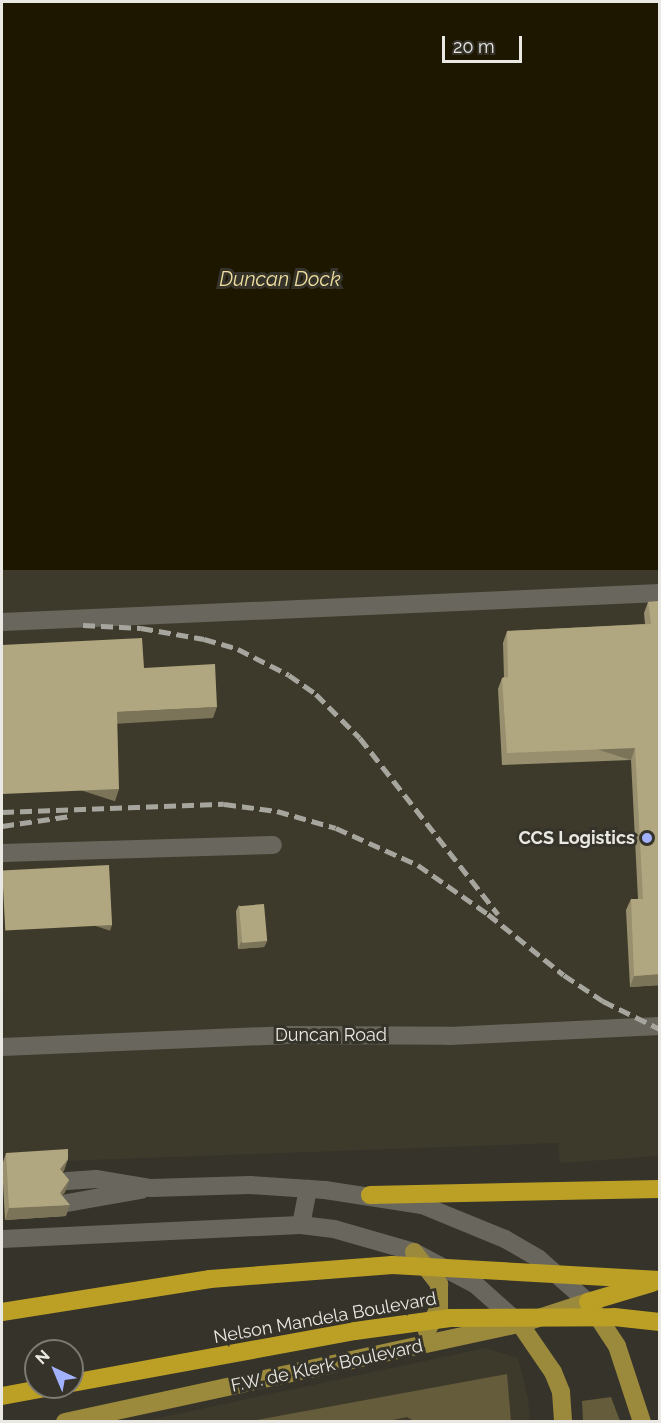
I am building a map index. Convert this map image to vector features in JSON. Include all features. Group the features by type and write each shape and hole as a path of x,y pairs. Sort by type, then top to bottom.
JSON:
{"highway":[{"path":"370,1195 660,1189"},
{"path":"2,1312 199,1280 392,1265 660,1281"},
{"path":"588,1302 660,1281"},
{"name":"Nelson Mandela Boulevard","path":"84,1381 355,1331 450,1318 614,1317 660,1322"},
{"path":"2,1396 24,1392"}],"main road":[{"path":"395,1351 423,1335 439,1308 439,1284 414,1252"},
{"name":"F.W. de Klerk Boulevard","path":"65,1422 520,1324 588,1302"},
{"path":"588,1302 617,1346 631,1380 642,1422"},
{"path":"520,1324 553,1372 561,1392 563,1422"}],"street":[{"path":"2,622 660,593"},
{"path":"2,853 273,845"},
{"name":"Duncan Road","path":"2,1047 285,1035 460,1035 660,1026"},
{"path":"67,1181 96,1179 151,1188"},
{"path":"67,1203 151,1188 250,1185 370,1195 446,1212 506,1239 539,1259 588,1302"},
{"path":"301,1225 308,1189"},
{"path":"4,1238 301,1225 334,1229 414,1252 476,1285 520,1324"}],"shaded area":[{"path":"659,539 659,1156 560,1163 558,1143 64,1161 66,1216 4,1220 2,570"},
{"path":"485,1348 518,1358 528,1399 530,1421 140,1422"},
{"path":"507,1374 511,1421 415,1422 407,1417 383,1422 251,1421"},
{"path":"611,1397 620,1421 583,1421 582,1401"}],"water":[{"name":"Duncan Dock","path":"2,2 659,2 659,570 2,570"}],"building":[{"name":"CCS Logistics","path":"660,601 660,974 634,976 631,899 643,899 635,748 507,753 502,678 508,677 507,631 651,624 648,602"},
{"path":"142,638 144,668 215,664 217,707 117,712 119,789 2,794 2,645"},
{"path":"109,865 112,925 5,931 2,871"},
{"path":"264,904 267,941 242,943 239,906"},
{"path":"68,1149 68,1159 60,1169 69,1180 60,1193 70,1205 9,1208 6,1153"}],"railway":[{"path":"83,625 141,628 204,639 238,649 289,675 316,694 360,738 498,914"},
{"path":"2,812 224,804 277,811 336,828 418,865 488,914 564,975 603,1001 660,1029"},
{"path":"2,826 70,816"}],"place":[{"name":"CCS Logistics","path":"647,838"}]}
